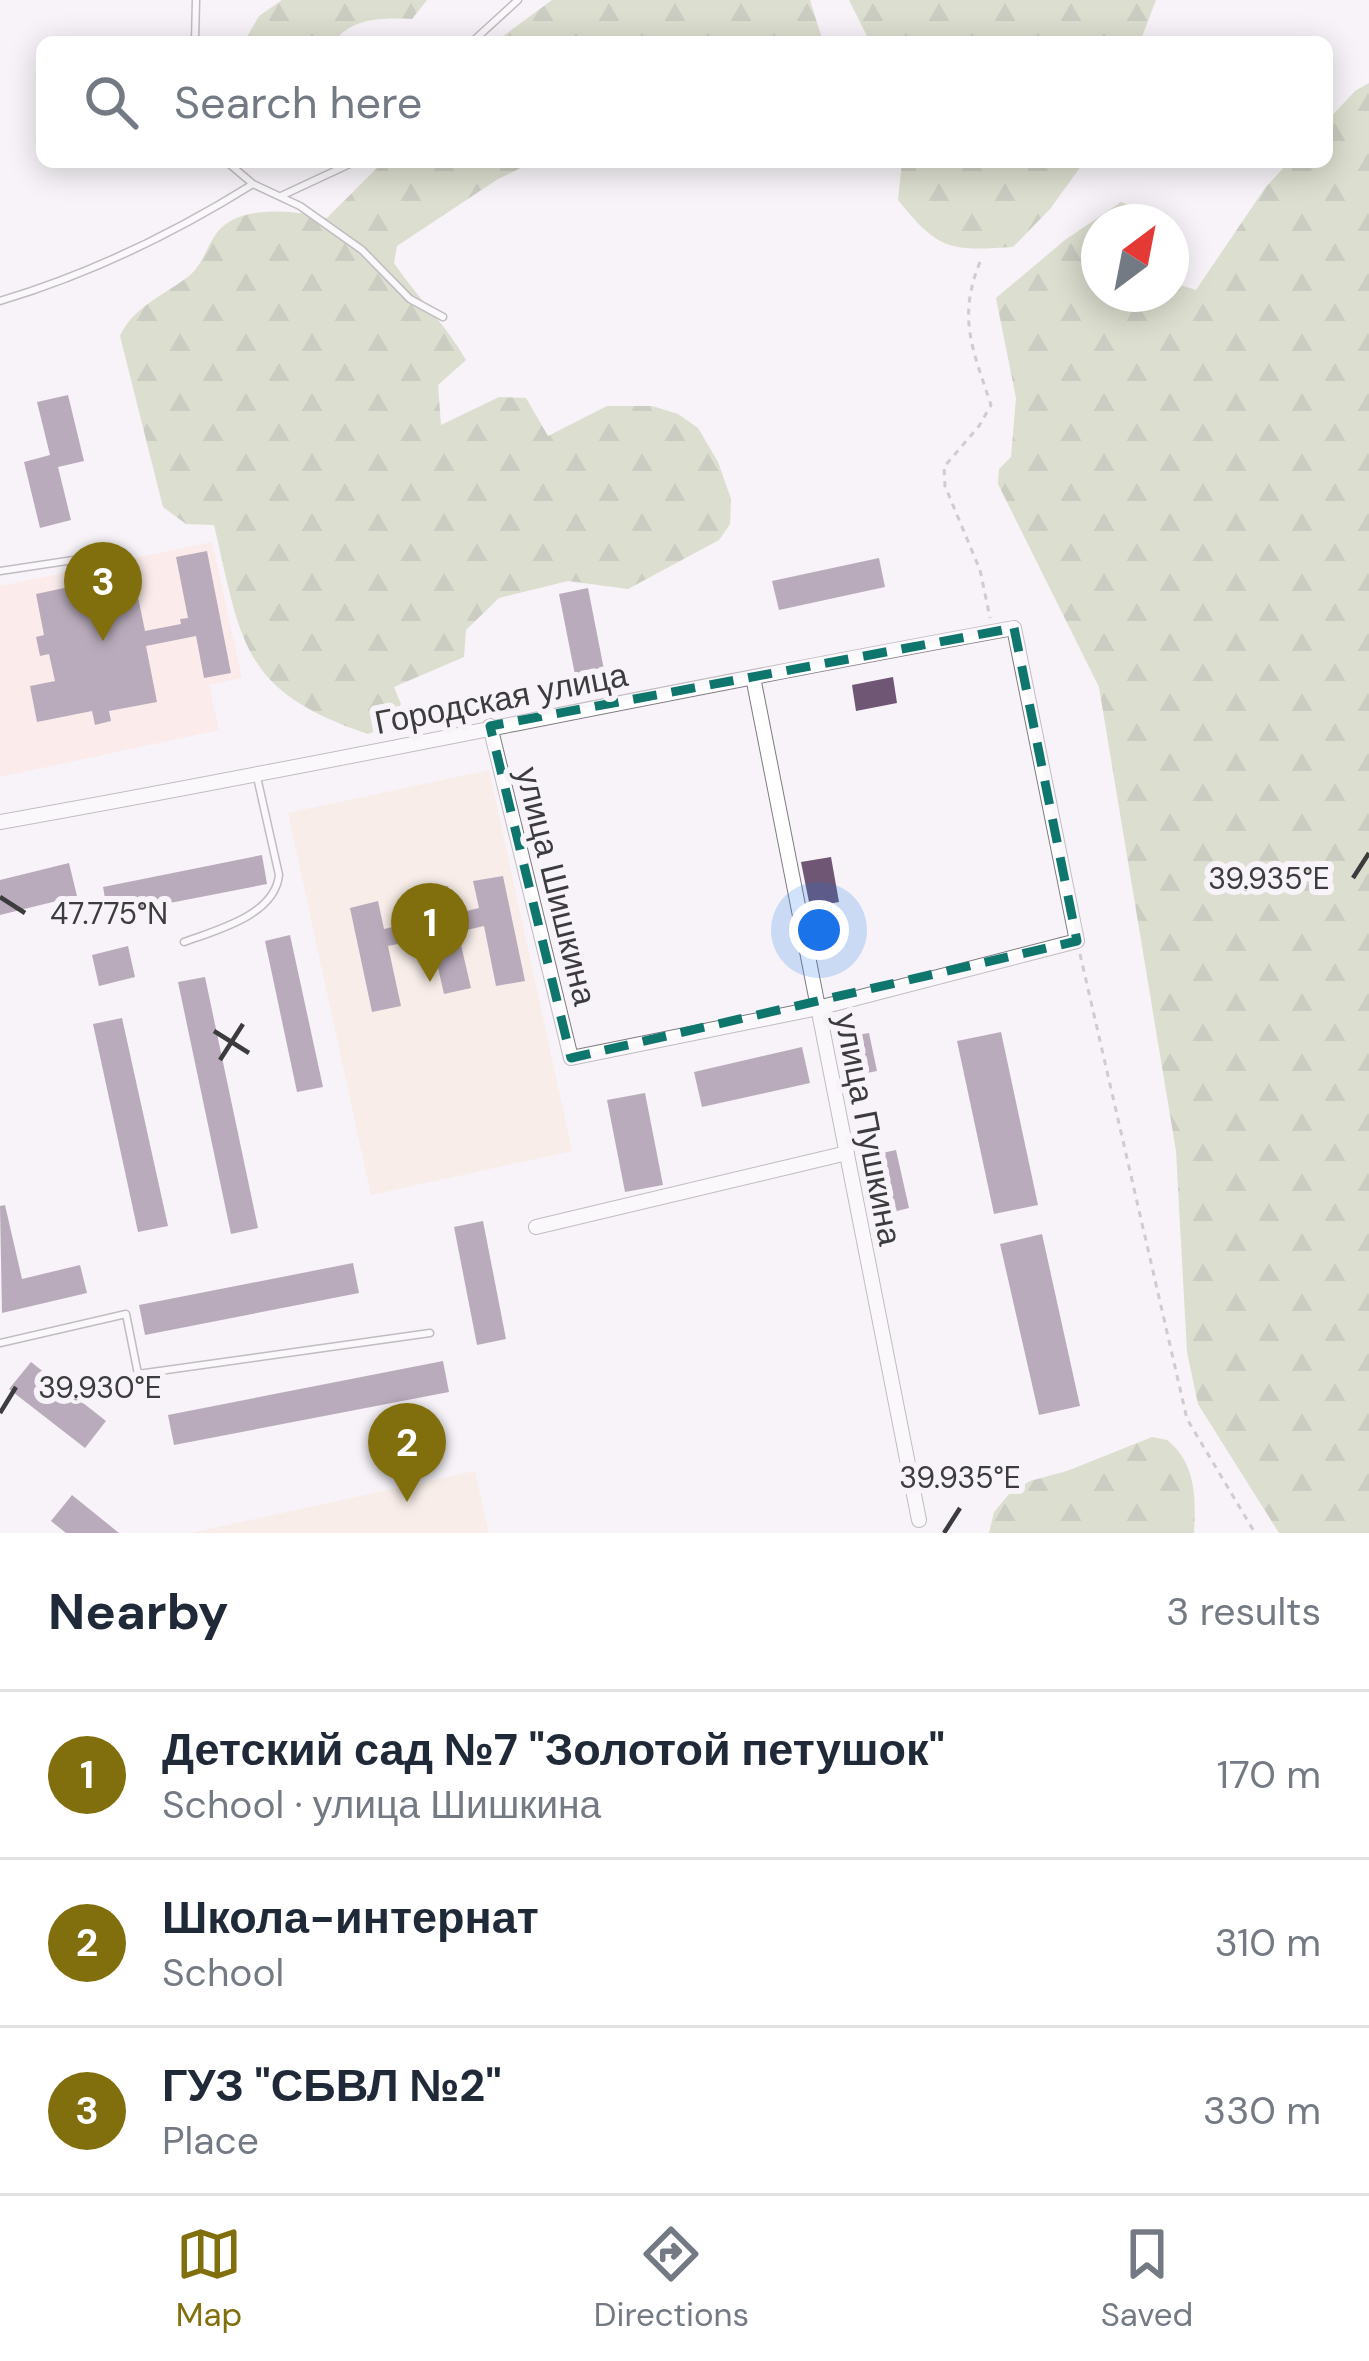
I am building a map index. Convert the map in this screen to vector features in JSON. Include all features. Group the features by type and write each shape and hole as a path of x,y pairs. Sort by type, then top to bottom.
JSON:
{"street":[{"name":"Городская улица","path":"0,822 257,777 490,726 1014,628 1077,941"},
{"name":"улица Пушкина","path":"753,676 919,1520"},
{"name":"улица Шишкина","path":"490,726 571,1058 818,1009"},
{"path":"818,1009 1077,941"},
{"path":"536,1227 847,1153"}],"lane":[{"path":"195,36 196,0"},
{"path":"479,36 518,0"},
{"path":"233,168 253,184 301,206 382,267 410,299 443,317"},
{"path":"279,197 341,168"},
{"path":"0,301 66,280 156,240 253,184"},
{"path":"0,571 120,553"},
{"path":"184,942 227,926 261,906 278,888 257,777"},
{"path":"0,1343 126,1314 138,1374 430,1334"}],"path":[{"path":"980,262 966,308 991,405 944,466 945,486 980,570 993,631"},
{"path":"1077,941 1187,1419 1255,1533"}],"highlighted area":[{"path":"1014,628 1077,941 571,1058 490,726"}],"shaded area":[{"path":"212,542 242,678 209,685 219,730 0,777 0,586"},
{"path":"489,770 572,1151 371,1195 288,813"},
{"path":"475,1471 489,1533 191,1533"}],"green space":[{"path":"282,0 427,0 412,19 359,23 340,36 247,36 259,16"},
{"path":"552,0 810,0 821,36 503,36"},
{"path":"849,0 1156,0 1142,36 867,36"},
{"path":"1369,83 1369,1533 1279,1533 1198,1404 1187,1352 1176,1151 1099,687 998,484 999,469 1011,457 1016,398 996,298 1081,229 1081,312 1189,312 1189,288 1196,290 1283,168 1333,168 1333,115"},
{"path":"377,168 521,168 397,246 394,263 466,360 438,385 441,425 499,397 526,398 548,436 607,406 652,406 678,414 698,428 718,462 731,499 730,524 719,540 628,589 568,581 499,598 466,630 464,657 394,687 401,704 391,725 368,734 294,700 254,658 232,602 214,525 186,524 163,507 120,336 141,310 193,272 214,237 235,219 266,212 327,218"},
{"path":"901,168 1080,168 1050,209 1013,247 974,249 947,244 924,229 898,200"},
{"path":"1152,1437 1167,1440 1189,1470 1194,1533 989,1533 994,1512 1010,1493 1030,1481"}],"building":[{"path":"68,395 84,461 58,467 71,520 40,528 24,462 50,455 37,402"},
{"path":"207,551 231,673 204,678 196,636 146,646 157,702 109,711 111,721 95,725 92,711 37,722 30,686 55,681 49,654 40,656 36,637 44,635 36,594 69,587 72,600 136,587 145,631 181,624 180,619 188,618 176,557"},
{"path":"879,558 885,587 779,610 772,581"},
{"path":"588,588 607,685 578,690 559,594"},
{"path":"893,677 897,703 856,711 852,685"},
{"path":"262,855 267,884 108,915 103,887"},
{"path":"831,857 839,902 810,907 801,862"},
{"path":"69,863 77,896 0,915 0,880"},
{"path":"503,876 525,981 496,986 484,926 458,932 471,988 444,994 431,937 388,946 401,1006 372,1012 350,908 378,901 384,929 427,919 421,892 448,886 454,914 479,908 473,881"},
{"path":"290,935 323,1087 297,1092 265,941"},
{"path":"128,946 135,977 99,986 92,955"},
{"path":"205,977 258,1228 231,1234 178,982"},
{"path":"122,1018 168,1226 138,1232 93,1024"},
{"path":"1001,1032 1038,1205 994,1214 957,1041"},
{"path":"869,1033 877,1071 847,1077 840,1038"},
{"path":"802,1047 810,1083 702,1107 694,1072"},
{"path":"645,1093 663,1185 625,1192 607,1100"},
{"path":"896,1150 909,1208 872,1223 862,1165 879,1161 877,1154"},
{"path":"5,1205 22,1279 80,1265 87,1293 2,1313 0,1206"},
{"path":"483,1221 506,1339 477,1345 454,1227"},
{"path":"1042,1234 1080,1406 1039,1415 1000,1244"},
{"path":"353,1263 359,1293 145,1335 139,1305"},
{"path":"443,1361 449,1392 174,1445 168,1415"},
{"path":"31,1362 106,1421 85,1448 9,1389"},
{"path":"72,1495 119,1533 66,1533 51,1521"}],"place":[{"name":"ГУЗ \"СБВЛ №2\"","path":"103,641"},
{"name":"Детский сад №7 \"Золотой петушок\"","path":"430,982"},
{"name":"Школа-интернат","path":"407,1502"}]}
